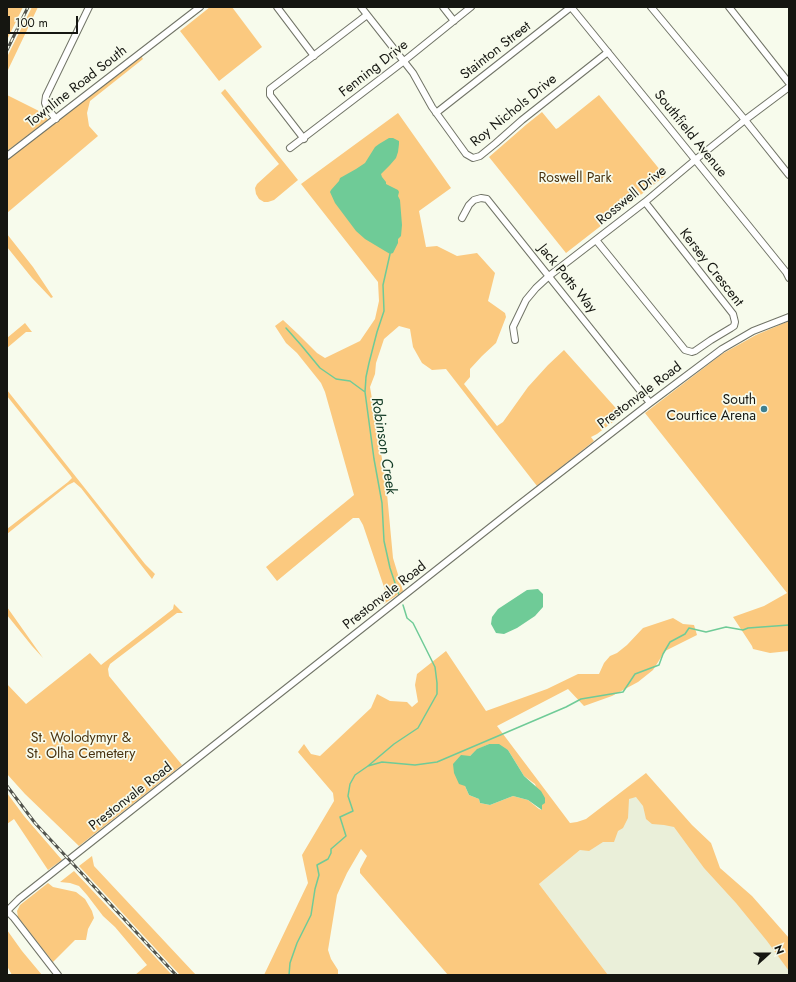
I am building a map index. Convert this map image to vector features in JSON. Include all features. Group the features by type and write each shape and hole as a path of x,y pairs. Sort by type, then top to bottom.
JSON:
{"street":[{"path":"56,119 47,108 45,103 46,96 88,7"},
{"name":"Townline Road South","path":"7,156 200,7"},
{"path":"277,7 314,56"},
{"name":"Roy Nichols Drive","path":"361,7 413,73 436,113 466,154 473,158 477,157 496,143 522,120 608,52"},
{"path":"443,7 454,21"},
{"name":"Fenning Drive","path":"290,148 404,61 471,7"},
{"name":"Southfield Avenue","path":"571,7 786,272 789,278"},
{"name":"Stainton Street","path":"436,113 571,7"},
{"path":"651,7 789,175"},
{"path":"728,7 789,83"},
{"path":"304,138 270,95 270,89 367,15"},
{"name":"Rosswell Drive","path":"515,340 513,327 526,300 536,288 549,276 645,202 745,120 789,87"},
{"name":"Jack Potts Way","path":"462,218 469,205 474,200 481,198 487,199 650,403"},
{"name":"Kersey Crescent","path":"596,240 685,350 689,352 695,351 734,326 735,322 733,314 645,202"},
{"name":"Prestonvale Road","path":"7,911 19,899 650,403 722,349 753,332 789,317"},
{"path":"7,911 58,975"}],"shaded area":[{"path":"389,138 399,141 398,152 396,158 381,174 386,184 399,192 398,196 400,200 402,225 401,236 398,239 398,243 393,253 390,254 365,239 356,231 335,203 330,192 340,178 365,163 375,147"},
{"path":"538,589 543,594 543,607 535,616 517,628 504,634 496,633 491,624 492,617 498,609 527,590"},
{"path":"489,744 499,744 508,750 524,776 541,791 545,798 545,803 542,805 542,810 528,800 513,796 490,805 480,803 479,799 469,795 465,786 459,784 454,773 453,764 461,755 470,756 477,749"},
{"path":"645,776 789,957 789,975 608,975 539,884 580,850"}],"green space":[{"path":"7,7 23,7 7,40"},
{"path":"32,7 38,7 7,72 7,57"},
{"path":"210,7 232,7 262,47 219,81 180,31"},
{"path":"141,56 143,59 90,101 87,113 89,126 98,136 7,213 7,159"},
{"path":"225,89 298,180 274,200 264,202 259,199 255,188 257,184 279,164 221,93"},
{"path":"7,95 43,113 48,120 7,151"},
{"name":"Roswell Park","path":"599,95 665,176 566,253 489,157 542,112 556,129"},
{"path":"398,113 451,188 419,211 426,247 437,246 457,256 477,253 495,273 488,301 505,313 506,317 496,343 470,369 470,377 464,384 497,426 503,422 528,387 564,350 622,415 591,437 594,441 537,486 446,369 432,370 422,363 413,347 410,329 399,326 384,339 370,387 386,483 393,558 403,591 384,604 387,596 363,525 359,518 353,518 277,581 266,567 354,495 325,392 321,383 297,353 286,343 275,326 283,320 317,353 325,358 360,341 375,319 379,301 378,282 301,184"},
{"path":"7,234 33,267 53,297 51,298 32,278 7,247"},
{"path":"789,321 789,651 770,653 753,649 733,617 764,606 787,593 645,413 722,354 756,335"},
{"path":"25,323 32,332 26,332 7,348 7,338"},
{"path":"7,390 145,564 155,574 152,579 81,488 74,482 68,485 7,534 7,529 72,478 7,396"},
{"name":"St. Wolodymyr & St. Olha Cemetery","path":"174,604 183,613 177,613 110,664 108,669 109,676 182,765 79,846 25,794 7,774 7,684 26,704 90,653 101,665 173,609"},
{"path":"7,607 43,658 7,615"},
{"path":"673,618 683,624 694,625 697,635 665,651 653,670 638,682 612,696 584,706 568,689 497,726 570,823 586,819 646,773 692,825 711,843 720,868 752,896 789,938 789,971 736,903 704,868 674,827 652,824 646,819 643,806 636,797 629,799 628,818 623,828 618,831 614,842 603,842 589,851 580,850 539,884 608,975 448,975 360,873 360,869 367,856 361,849 347,873 337,895 328,950 331,959 338,970 338,975 264,975 308,883 302,855 334,801 333,793 298,752 304,744 311,754 320,756 371,708 377,694 390,701 407,702 412,707 418,702 415,685 417,674 446,651 486,711 547,689 578,674 599,674 604,663 610,656 617,653 627,645 643,628","holes":["489,744 508,750 524,776 535,784 542,805 542,810 528,800 513,796 490,805 480,803 479,799 469,795 465,786 470,756 478,749"]},
{"path":"7,793 24,816 62,860 48,870 14,819 7,824"},
{"path":"92,856 94,866 196,975 180,975 79,866"},
{"path":"74,871 172,975 135,975 147,965 115,927 103,916 79,886 60,882"},
{"path":"48,883 53,887 76,892 85,899 94,918 88,929 86,940 75,940 53,962 18,917 17,911 20,905"},
{"path":"7,930 42,975 12,975 7,966"}],"waterway":[{"name":"Robinson Creek","path":"390,254 383,285 384,311 369,363 365,392 374,459 382,503 384,541 390,568 399,595"},
{"path":"286,328 320,368 336,379 350,381 365,392"},
{"name":"Robinson Creek","path":"289,975 290,963 297,943 311,915 319,875 317,865 328,859 331,849 346,836 340,817 353,811 348,796 350,784 355,775 394,744 418,728 437,694 435,667 413,623 407,618 403,605"},
{"path":"368,766 382,762 415,765 437,762 566,707 581,699 623,692 635,674 659,665 670,642 685,634 689,628 706,632 726,627 743,630 748,628 789,625"}],"railway":[{"path":"7,50 28,7"},
{"path":"7,786 35,823 176,975"}],"place":[{"name":"South Courtice Arena","path":"764,409"}]}
